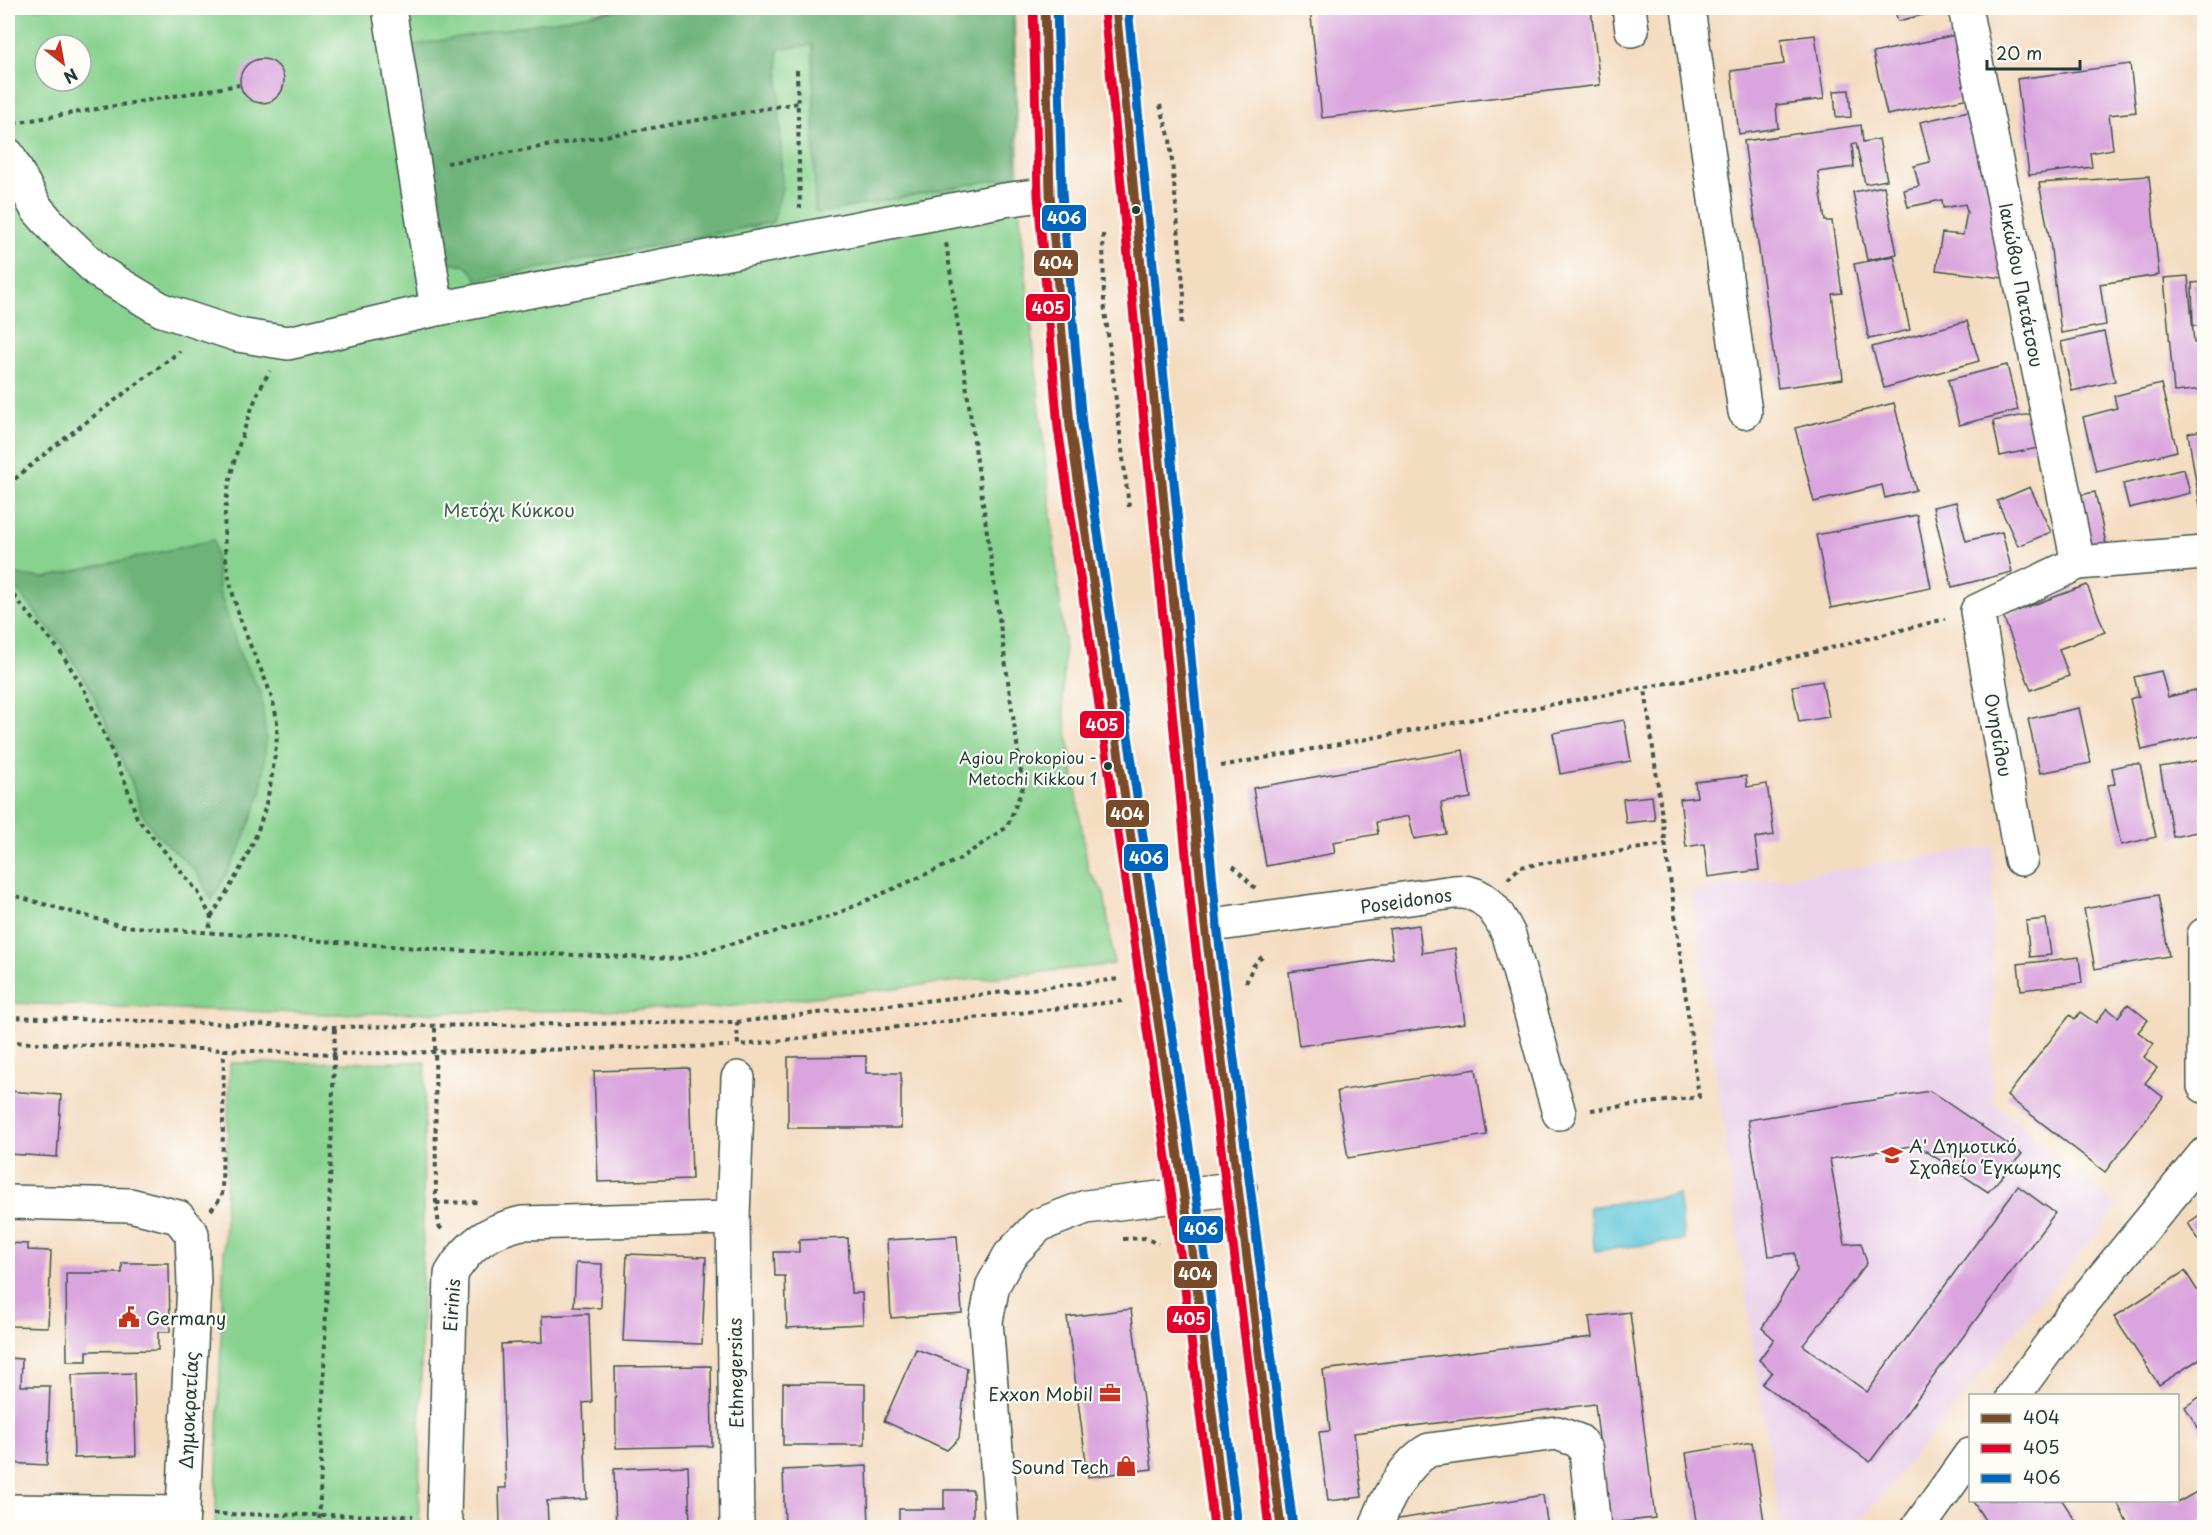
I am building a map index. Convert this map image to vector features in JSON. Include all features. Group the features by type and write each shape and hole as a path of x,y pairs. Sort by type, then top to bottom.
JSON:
{"street":[{"path":"389,8 437,309"},
{"path":"1045,8 1050,194 1070,426 1184,1195 1226,1527"},
{"path":"1116,8 1205,926 1240,1188 1281,1527"},
{"path":"1688,8 1745,412"},
{"name":"Ιακώβου Πατάτσου","path":"1965,8 2078,563"},
{"path":"8,155 22,210 58,233 99,272 162,310 209,328 288,343 437,309 941,212 1050,194"},
{"path":"1977,611 2078,563 2205,553"},
{"name":"Ονησίλου","path":"1977,611 2021,859"},
{"name":"Poseidonos","path":"1205,926 1454,892 1467,891 1485,900"},
{"path":"1485,900 1499,914 1509,935 1559,1113"},
{"path":"2205,935 2205,1086"},
{"name":"Ethnegersias","path":"737,1527 733,1218 738,1078"},
{"path":"2014,1394 2070,1318 2205,1155"},
{"path":"1002,1527 986,1322 993,1285 1010,1255 1039,1224 1086,1207 1240,1188"},
{"path":"8,1202 130,1205 178,1217 192,1234"},
{"name":"Eirinis","path":"446,1522 451,1274 463,1254 479,1239 500,1228 522,1223 733,1218"},
{"name":"Δημοκρατίας","path":"182,1520 194,1284 192,1234"},
{"path":"1376,1527 1387,1502 1411,1465 1429,1450 1557,1433 1579,1441 1586,1450 1594,1527"},
{"path":"1918,1527 1969,1458"},
{"path":"8,1511 182,1520"}],"path":[{"path":"797,70 801,239"},
{"path":"8,124 239,85"},
{"path":"415,168 798,103"},
{"path":"8,894 122,926 444,950 677,959 832,916 958,860 1007,827 1023,787 985,504 941,212"},
{"path":"8,486 53,446 108,408 209,328"},
{"path":"208,932 210,917 251,852 262,823 270,790 277,724 272,695 247,638 222,543 224,504 232,466 261,386 288,343"},
{"path":"8,589 60,651 85,691 126,784 137,818 192,883 210,917"},
{"path":"1214,768 1758,666 1977,611"},
{"path":"1559,1113 1699,1097 1645,688"},
{"path":"1485,900 1520,867 1666,844"},
{"path":"8,1017 435,1028 737,1022 1129,978"},
{"path":"8,1042 334,1054 738,1045 1132,1000"},
{"path":"737,1022 738,1045"},
{"path":"320,1527 335,1027"},
{"path":"435,1028 436,1203 439,1226 463,1254"},
{"path":"192,1234 222,1196 224,1049"},
{"path":"436,1203 484,1202"},
{"path":"1123,1239 1144,1238 1161,1245"},
{"path":"182,1520 320,1516 446,1522"}],"shaded area":[{"name":"Α' Δημοτικό Σχολείο Έγκωμης","path":"1993,847 1992,1102 2118,1207 1856,1527 1781,1527 1753,1346 1692,891"}],"green space":[{"name":"Μετόχι Κύκκου","path":"8,8 595,8 595,12 628,8 1014,8 1020,217 1064,640 1063,705 1088,870 1104,893 1114,964 714,1008 329,1014 8,1003"},
{"path":"628,8 1013,8 1016,176 819,213 815,210 813,45 778,49 782,188 773,222 477,281 467,267 450,263 414,45"},
{"path":"214,540 219,591 241,657 261,693 266,740 261,793 240,849 212,900 195,870 156,834 142,814 131,780 90,687 63,646 8,578 8,574 44,578"},
{"path":"425,1062 419,1516 422,1527 215,1527 230,1063"}],"water":[{"path":"1678,1195 1684,1240 1595,1251 1589,1207"}],"building":[{"path":"1310,8 1591,8 1600,85 1322,118"},
{"path":"1894,8 1951,8 1898,21"},
{"path":"1815,35 1824,99 1776,105 1778,128 1739,134 1731,71 1784,64 1781,39"},
{"path":"1955,35 1969,98 1887,115 1873,53"},
{"path":"262,59 271,60 278,65 283,72 283,90 278,97 271,102 262,103 253,102 246,97 241,90 240,81 241,72 246,65 253,60"},
{"path":"2130,64 2136,112 2109,115 2113,149 2090,153 2092,167 2029,175 2017,79"},
{"path":"1849,90 1851,117 1836,118 1834,91"},
{"path":"1978,109 2004,247 2003,278 1936,270 1942,233 1963,235 1967,211 1965,204 1943,208 1942,200 1908,207 1904,190 1919,186 1914,166 1930,162 1920,122"},
{"path":"1861,125 1863,142 1879,139 1887,180 1865,184 1856,143 1852,144 1854,167 1818,172 1825,221 1832,221 1842,293 1832,294 1843,379 1778,388 1744,141"},
{"path":"2149,176 2159,275 2100,284 2106,325 2061,333 2050,241 2039,183"},
{"path":"1884,186 1897,254 1867,260 1853,192"},
{"path":"1894,256 1910,330 1869,339 1854,264"},
{"path":"2188,276 2194,343 2204,342 2204,389 2174,392 2164,278"},
{"path":"2204,282 2204,325 2193,326 2192,283"},
{"path":"1967,321 1979,361 1884,388 1872,347"},
{"path":"2104,332 2115,381 2072,391 2061,342"},
{"path":"2007,365 2018,410 1959,425 1948,380"},
{"path":"2161,384 2177,451 2096,471 2083,417 2117,408 2114,396"},
{"path":"1894,403 1916,490 1885,498 1882,485 1814,502 1795,428"},
{"path":"2046,411 2052,445 2000,456 1993,421"},
{"path":"2204,430 2204,524 2203,524 2188,433"},
{"path":"2184,469 2190,493 2129,508 2123,484"},
{"path":"2030,487 2051,532 2018,546 1997,501"},
{"path":"2095,492 2108,553 2090,557 2071,497"},
{"path":"1956,502 1966,541 2002,532 2012,572 1952,587 1933,507"},
{"path":"1917,515 1931,588 1831,608 1816,535"},
{"path":"2087,585 2105,632 2059,649 2069,676 2031,690 2003,616"},
{"path":"2161,671 2168,697 2195,690 2204,735 2142,750 2130,699 2139,696 2134,677"},
{"path":"1822,681 1829,717 1799,722 1792,686"},
{"path":"2079,708 2091,763 2040,773 2028,719"},
{"path":"1624,720 1631,761 1560,774 1553,733"},
{"path":"1463,750 1471,798 1441,803 1446,834 1414,839 1409,816 1376,822 1378,834 1333,842 1335,853 1266,866 1253,788"},
{"path":"2202,760 2201,831 2173,837 2160,767"},
{"path":"2140,764 2156,837 2121,845 2108,785 2115,784 2112,768"},
{"path":"1746,776 1747,787 1767,784 1774,835 1755,838 1759,870 1708,877 1704,844 1686,847 1680,799 1697,797 1695,782"},
{"path":"1652,796 1655,820 1626,823 1623,799"},
{"path":"2158,895 2169,956 2095,969 2084,909"},
{"path":"2046,919 2051,955 2030,957 2026,921"},
{"path":"1419,925 1422,953 1455,948 1465,1023 1299,1046 1289,972 1393,958 1389,929"},
{"path":"2079,957 2082,983 2021,990 2018,964"},
{"path":"2128,1004 2148,1020 2138,1032 2154,1044 2144,1057 2157,1068 2145,1083 2163,1097 2105,1172 2007,1096 2070,1015 2075,1019 2080,1012 2096,1023 2107,1008 2118,1017"},
{"path":"866,1056 866,1073 901,1073 901,1128 788,1128 788,1057"},
{"path":"689,1068 692,1179 598,1182 594,1071"},
{"path":"1476,1069 1487,1135 1348,1158 1337,1091"},
{"path":"8,1091 61,1095 57,1157 8,1154"},
{"path":"1930,1091 2022,1154 1988,1192 1917,1145 1830,1159 1845,1244 1861,1243 1867,1263 1803,1345 1867,1392 2018,1186 2055,1213 1870,1462 1762,1384 1772,1372 1759,1360 1774,1339 1762,1328 1797,1271 1795,1253 1769,1256 1748,1120"},
{"path":"2204,1212 2204,1248 2188,1223"},
{"path":"957,1236 962,1313 891,1318 887,1240"},
{"path":"848,1238 851,1293 862,1293 863,1324 787,1328 785,1276 775,1276 774,1252 799,1252 799,1240"},
{"path":"8,1243 28,1244 28,1250 51,1251 48,1327 8,1326"},
{"path":"627,1254 706,1257 702,1344 623,1341"},
{"path":"122,1263 169,1263 170,1332 158,1332 158,1350 87,1351 87,1361 67,1361 66,1273 122,1273"},
{"path":"576,1263 602,1264 601,1308 574,1307"},
{"path":"2185,1271 2204,1301 2204,1356 2159,1385 2114,1317"},
{"name":"Exxon Mobil","path":"1131,1309 1152,1469 1088,1477 1067,1317"},
{"path":"1630,1312 1655,1518 1609,1523 1595,1404 1354,1433 1362,1497 1328,1501 1319,1432 1330,1431 1323,1370 1592,1337 1589,1317"},
{"path":"589,1314 592,1402 583,1403 587,1499 547,1501 548,1522 500,1524 499,1488 506,1488 501,1344 543,1342 542,1316"},
{"path":"916,1349 967,1368 959,1438 947,1450 884,1421"},
{"path":"8,1358 22,1359 21,1386 50,1386 47,1465 8,1463"},
{"path":"711,1366 712,1446 616,1448 615,1367"},
{"path":"134,1373 136,1456 74,1458 72,1375"},
{"path":"783,1383 865,1384 865,1445 783,1445"},
{"path":"2204,1394 2204,1437 2185,1407"},
{"path":"1752,1442 1765,1528 1697,1528 1686,1453"},
{"path":"688,1466 690,1528 616,1528 614,1469"},
{"path":"867,1466 869,1528 785,1528 783,1470"},
{"path":"944,1490 973,1490 973,1528 899,1528 899,1509 944,1509"},
{"path":"2200,1490 2204,1498 2204,1519 2189,1528 2130,1528 2117,1502 2177,1503"},
{"path":"1543,1495 1548,1528 1388,1528 1387,1521"},
{"path":"1973,1502 2063,1502 2080,1528 1990,1528"}],"transit line":[{"name":"405","path":"1033,8 1038,195 1058,428 1183,1273 1214,1528"},
{"name":"404","path":"1045,8 1050,194 1070,426 1195,1271 1226,1528"},
{"name":"406","path":"1057,8 1062,193 1082,425 1207,1269 1238,1527"},
{"name":"404","path":"1116,8 1205,926 1281,1528"},
{"name":"406","path":"1128,8 1217,925 1293,1526"},
{"name":"405","path":"1104,9 1193,927 1269,1528"}],"place":[{"name":"Agiou Prokopiou - Metochi Kikkou 1","path":"1108,766"},
{"name":"Α' Δημοτικό Σχολείο Έγκωμης","path":"1892,1155"},
{"name":"Germany","path":"129,1317"},
{"name":"Exxon Mobil","path":"1110,1393"},
{"name":"Sound Tech","path":"1126,1466"}]}
